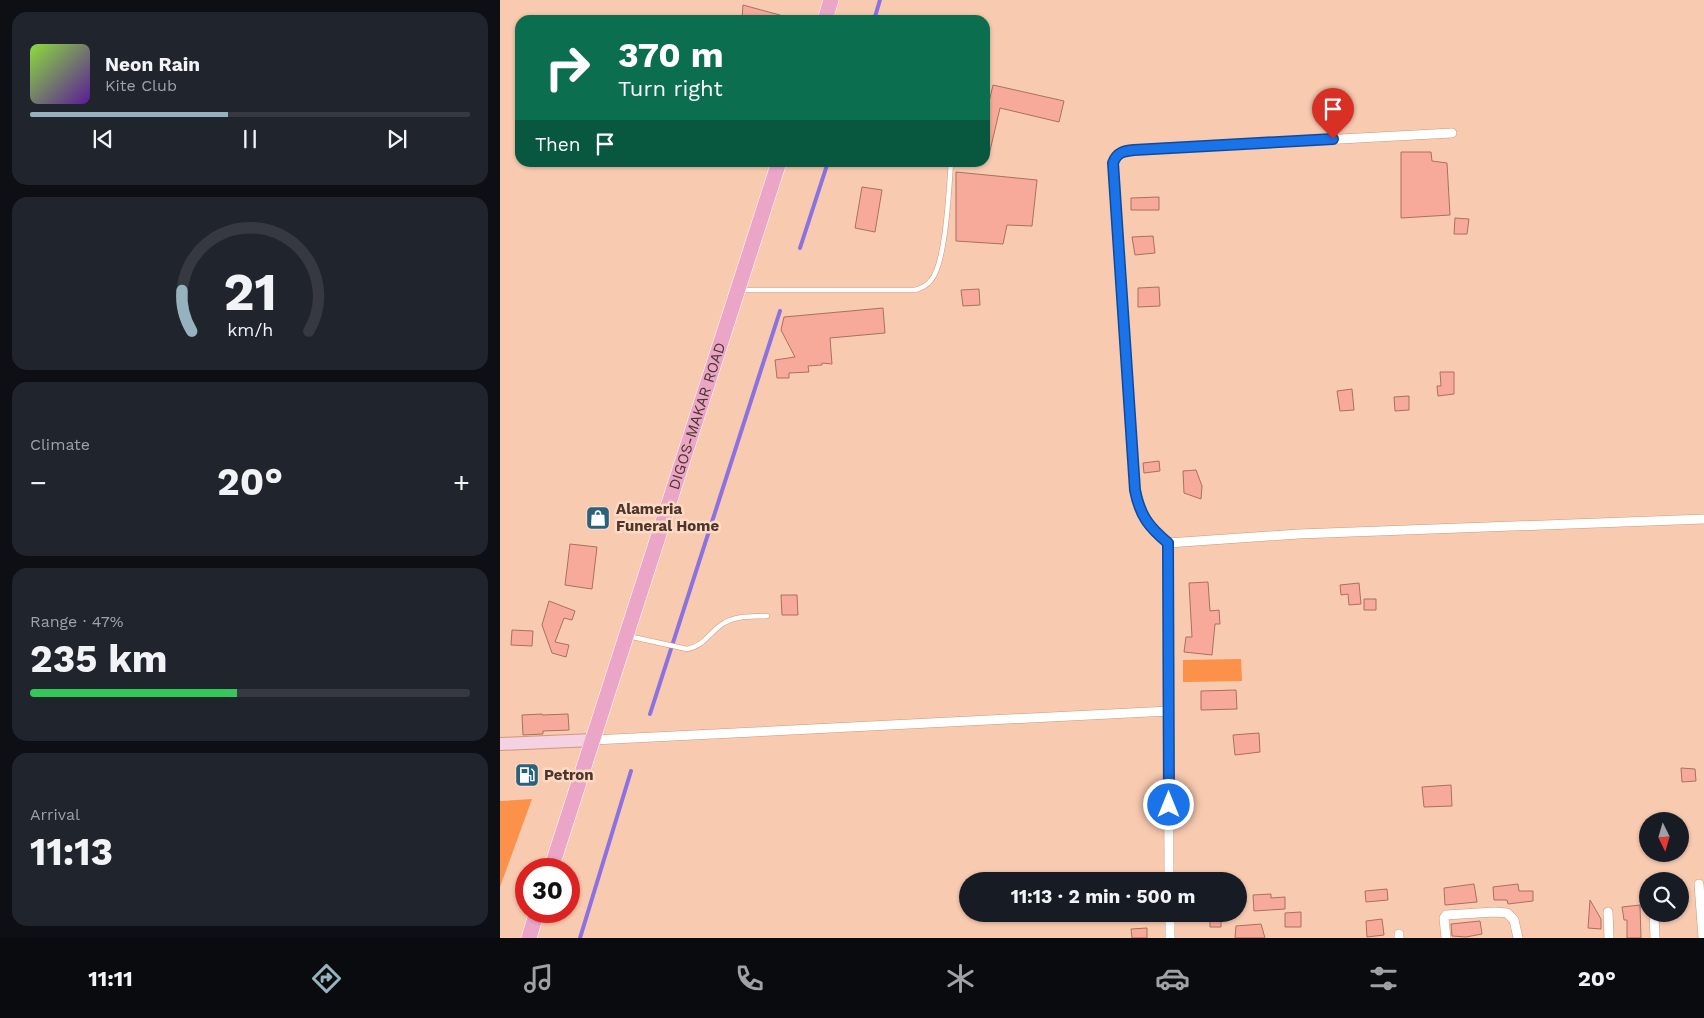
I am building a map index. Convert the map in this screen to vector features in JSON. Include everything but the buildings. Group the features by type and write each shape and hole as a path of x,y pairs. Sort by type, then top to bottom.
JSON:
{"main road":[{"path":"827,15 832,0"},
{"name":"DIGOS-MAKAR ROAD","path":"555,858 777,167"},
{"path":"529,938 534,923"}],"street":[{"path":"1452,133 1134,150 1120,152 1115,157 1113,169 1135,490 1143,517 1154,532 1168,543 1299,534 1704,519"},
{"path":"1168,543 1169,872"},
{"path":"500,744 1169,711"},
{"path":"1700,884 1703,938"},
{"path":"1446,938 1444,918 1446,916 1507,912 1514,920 1518,938"},
{"path":"1608,912 1609,938"},
{"path":"1170,922 1170,938"},
{"path":"1654,922 1655,938"}],"lane":[{"path":"738,290 915,290 925,286 932,279 938,268 945,229 951,167"},
{"path":"627,636 687,649 695,648 703,643 723,623 743,617 766,616"}],"shaded area":[{"path":"1241,659 1242,681 1183,682 1183,660"},
{"path":"532,799 500,887 500,801"}],"waterway":[{"path":"876,15 880,0"},
{"path":"800,248 826,167"},
{"path":"650,714 780,311"},
{"path":"580,938 631,771"}],"place":[{"name":"Alameria Funeral Home","path":"598,518"},
{"name":"Petron","path":"527,775"}],"route":[{"path":"1169,805 1168,543 1154,532 1143,517 1135,490 1113,163 1115,157 1120,152 1126,150 1333,139"}]}
